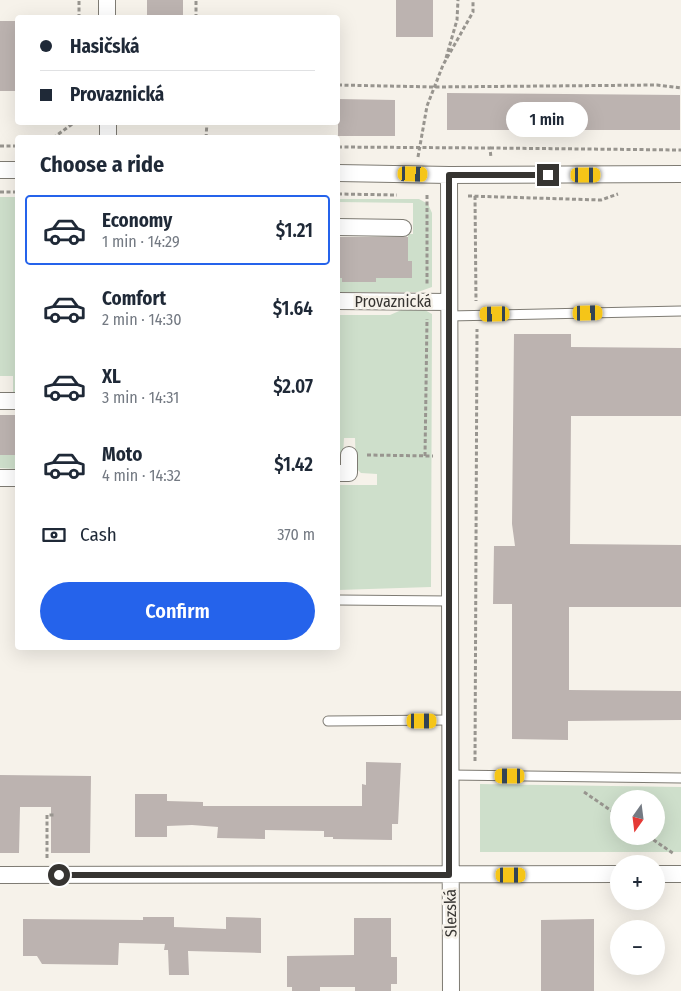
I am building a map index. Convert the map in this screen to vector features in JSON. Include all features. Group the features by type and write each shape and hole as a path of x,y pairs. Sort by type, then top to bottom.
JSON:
{"street":[{"path":"107,0 107,15"},
{"path":"0,170 15,170"},
{"path":"340,172 449,175 681,174"},
{"name":"Slezská","path":"449,175 449,875 451,991"},
{"path":"340,227 402,228"},
{"name":"Provaznická","path":"340,301 427,301 449,309"},
{"path":"0,401 15,401"},
{"path":"340,473 349,473 349,455"},
{"path":"0,478 15,478"},
{"path":"665,871 680,865"},
{"path":"0,876 610,874"}],"lane":[{"path":"449,309 476,315 681,311"},
{"path":"340,600 449,601"},
{"path":"328,721 449,720"},
{"path":"449,775 681,778"}],"path":[{"path":"79,0 79,15"},
{"path":"196,0 196,15"},
{"path":"413,174 421,147 426,106 443,65 457,20 458,0"},
{"path":"443,65 473,12 473,0"},
{"path":"340,85 434,88 656,85 681,88"},
{"path":"58,135 71,125"},
{"path":"0,146 15,146"},
{"path":"340,147 421,147"},
{"path":"490,148 681,150"},
{"path":"0,192 15,192"},
{"path":"340,194 405,195"},
{"path":"484,761 474,761 475,196 601,200 618,194 627,194"},
{"path":"425,456 427,301"},
{"path":"349,455 476,456"},
{"path":"563,777 610,810"},
{"path":"47,866 47,815 56,815"},
{"path":"658,845 680,865"}],"green space":[{"path":"0,197 15,197 15,392 13,392 13,376 0,376"},
{"path":"340,199 419,199 428,204 432,213 432,287 418,292 340,292 340,278 342,278 342,282 376,282 376,278 412,278 412,261 408,261 408,234 413,234 413,203 340,202"},
{"path":"406,308 423,309 432,314 431,587 340,590 340,485 377,485 377,474 361,473 356,468 355,438 344,438 343,456 340,458 340,315 390,315"},
{"path":"0,455 15,455 15,469 0,468"},
{"path":"480,784 681,787 681,852 480,852"}],"building":[{"path":"147,0 183,0 183,15 147,15"},
{"path":"396,0 433,0 433,37 396,37"},
{"path":"0,21 15,21 15,91 0,91"},
{"path":"447,93 680,95 680,130 447,130"},
{"path":"340,99 395,100 395,136 338,135"},
{"path":"340,237 408,237 408,261 412,261 412,278 376,278 376,282 342,282 342,278 340,278"},
{"path":"514,334 571,334 571,347 681,348 681,416 571,416 570,544 681,545 681,607 569,607 569,690 681,691 681,720 568,721 568,740 512,739 512,604 493,604 494,546 515,546 512,524"},
{"path":"0,415 15,415 15,455 0,455"},
{"path":"366,762 401,763 398,824 392,824 392,840 333,839 333,837 324,837 324,831 265,830 265,839 217,838 218,827 192,825 167,826 167,837 135,837 135,794 167,794 167,801 203,802 203,806 362,806 362,784 366,785"},
{"path":"0,775 91,776 90,853 51,853 51,807 20,807 19,853 0,853"},
{"path":"143,917 174,917 174,927 226,929 226,917 261,918 261,953 188,951 189,975 169,975 168,950 164,950 165,944 119,943 118,965 42,964 37,956 23,956 23,919 143,920"},
{"path":"354,918 391,918 391,957 397,957 397,984 391,984 391,991 355,991 355,987 320,987 320,991 292,991 292,987 287,987 287,956 354,955"},
{"path":"594,919 594,991 541,991 541,920"}],"route":[{"path":"59,875 449,875 449,175 548,175"}]}
